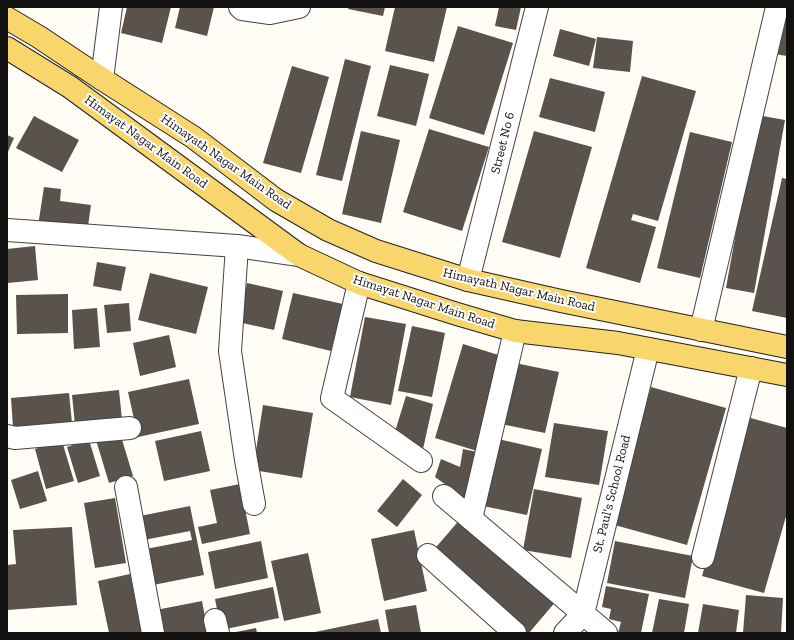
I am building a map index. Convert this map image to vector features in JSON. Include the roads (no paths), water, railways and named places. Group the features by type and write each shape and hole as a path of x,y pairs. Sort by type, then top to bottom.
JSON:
{"main road":[{"name":"Himayath Nagar Main Road","path":"7,18 39,37 193,137 276,200 328,230 376,251 468,280 787,347"},
{"name":"Himayat Nagar Main Road","path":"7,48 70,87 299,255 359,283 515,331 618,343 787,375"}],"street":[{"path":"102,79 111,7"},
{"path":"240,7 242,9 270,14 299,7"},
{"name":"Street No 6","path":"468,280 537,7"},
{"path":"701,330 777,7"},
{"path":"7,230 237,246 299,255"},
{"path":"237,246 230,350 254,504"},
{"path":"359,283 332,398 421,461"},
{"path":"471,519 515,331"},
{"name":"St. Paul's School Road","path":"565,633 583,614 648,349"},
{"path":"703,557 750,368"},
{"path":"7,436 15,438 130,428"},
{"path":"126,487 153,633"},
{"path":"444,496 606,633"},
{"path":"428,555 515,633"}]}
